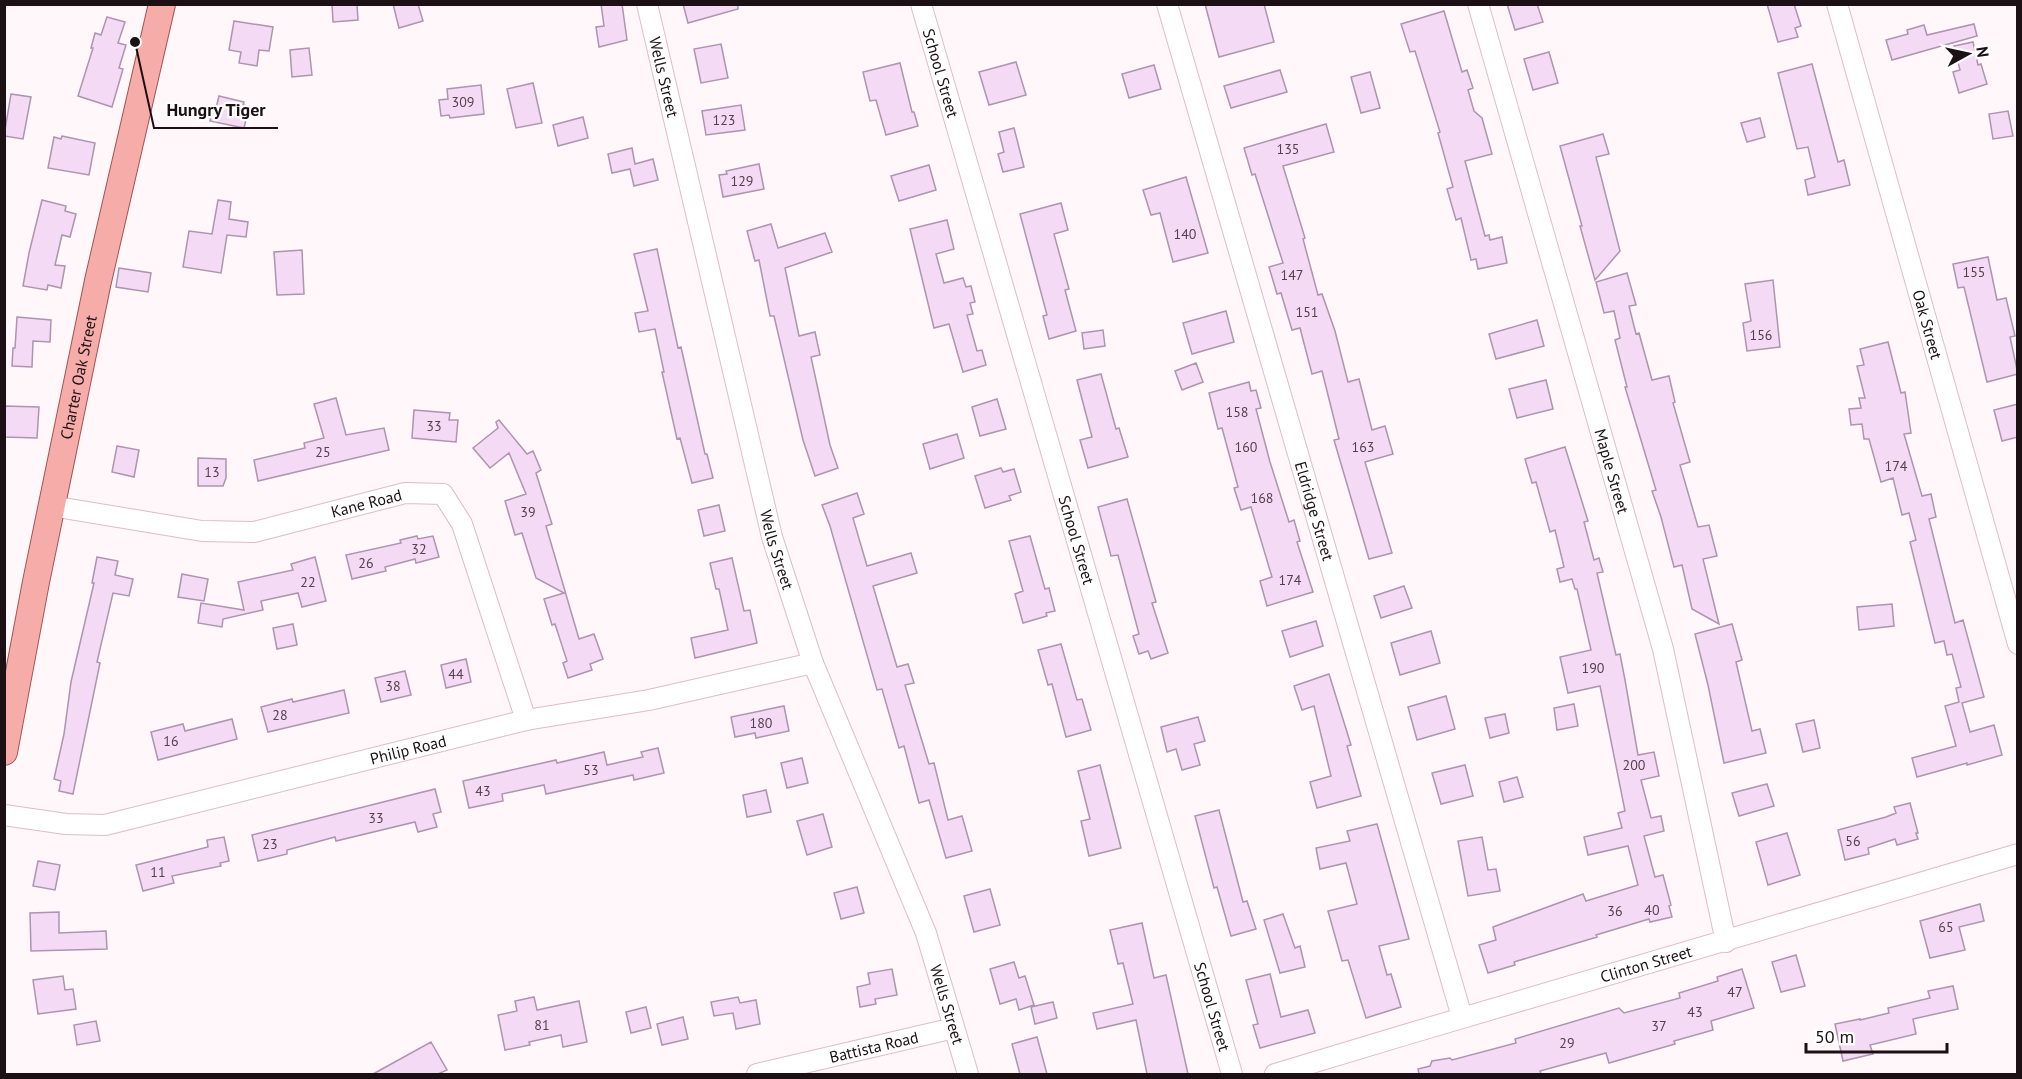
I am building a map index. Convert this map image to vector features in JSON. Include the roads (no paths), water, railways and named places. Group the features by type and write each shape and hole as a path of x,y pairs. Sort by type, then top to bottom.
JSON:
{"main road":[{"name":"Charter Oak Street","path":"4,752 51,506 98,281 162,4"}],"street":[{"name":"Wells Street","path":"647,4 772,537 813,663 926,933 968,1074"},
{"name":"School Street","path":"921,4 1232,1074"},
{"name":"Eldridge Street","path":"1167,4 1462,1017"},
{"name":"Maple Street","path":"1478,4 1663,649 1726,942"},
{"name":"Oak Street","path":"1837,4 2018,644"},
{"name":"Kane Road","path":"51,506 202,531 254,532 405,493 443,494 462,524 526,720"},
{"name":"Philip Road","path":"4,815 66,824 105,825 526,720 649,700 813,663"},
{"name":"Clinton Street","path":"1275,1074 2018,854"},
{"name":"Battista Road","path":"757,1074 954,1028"}],"place":[{"name":"Hungry Tiger","path":"135,42"}]}
